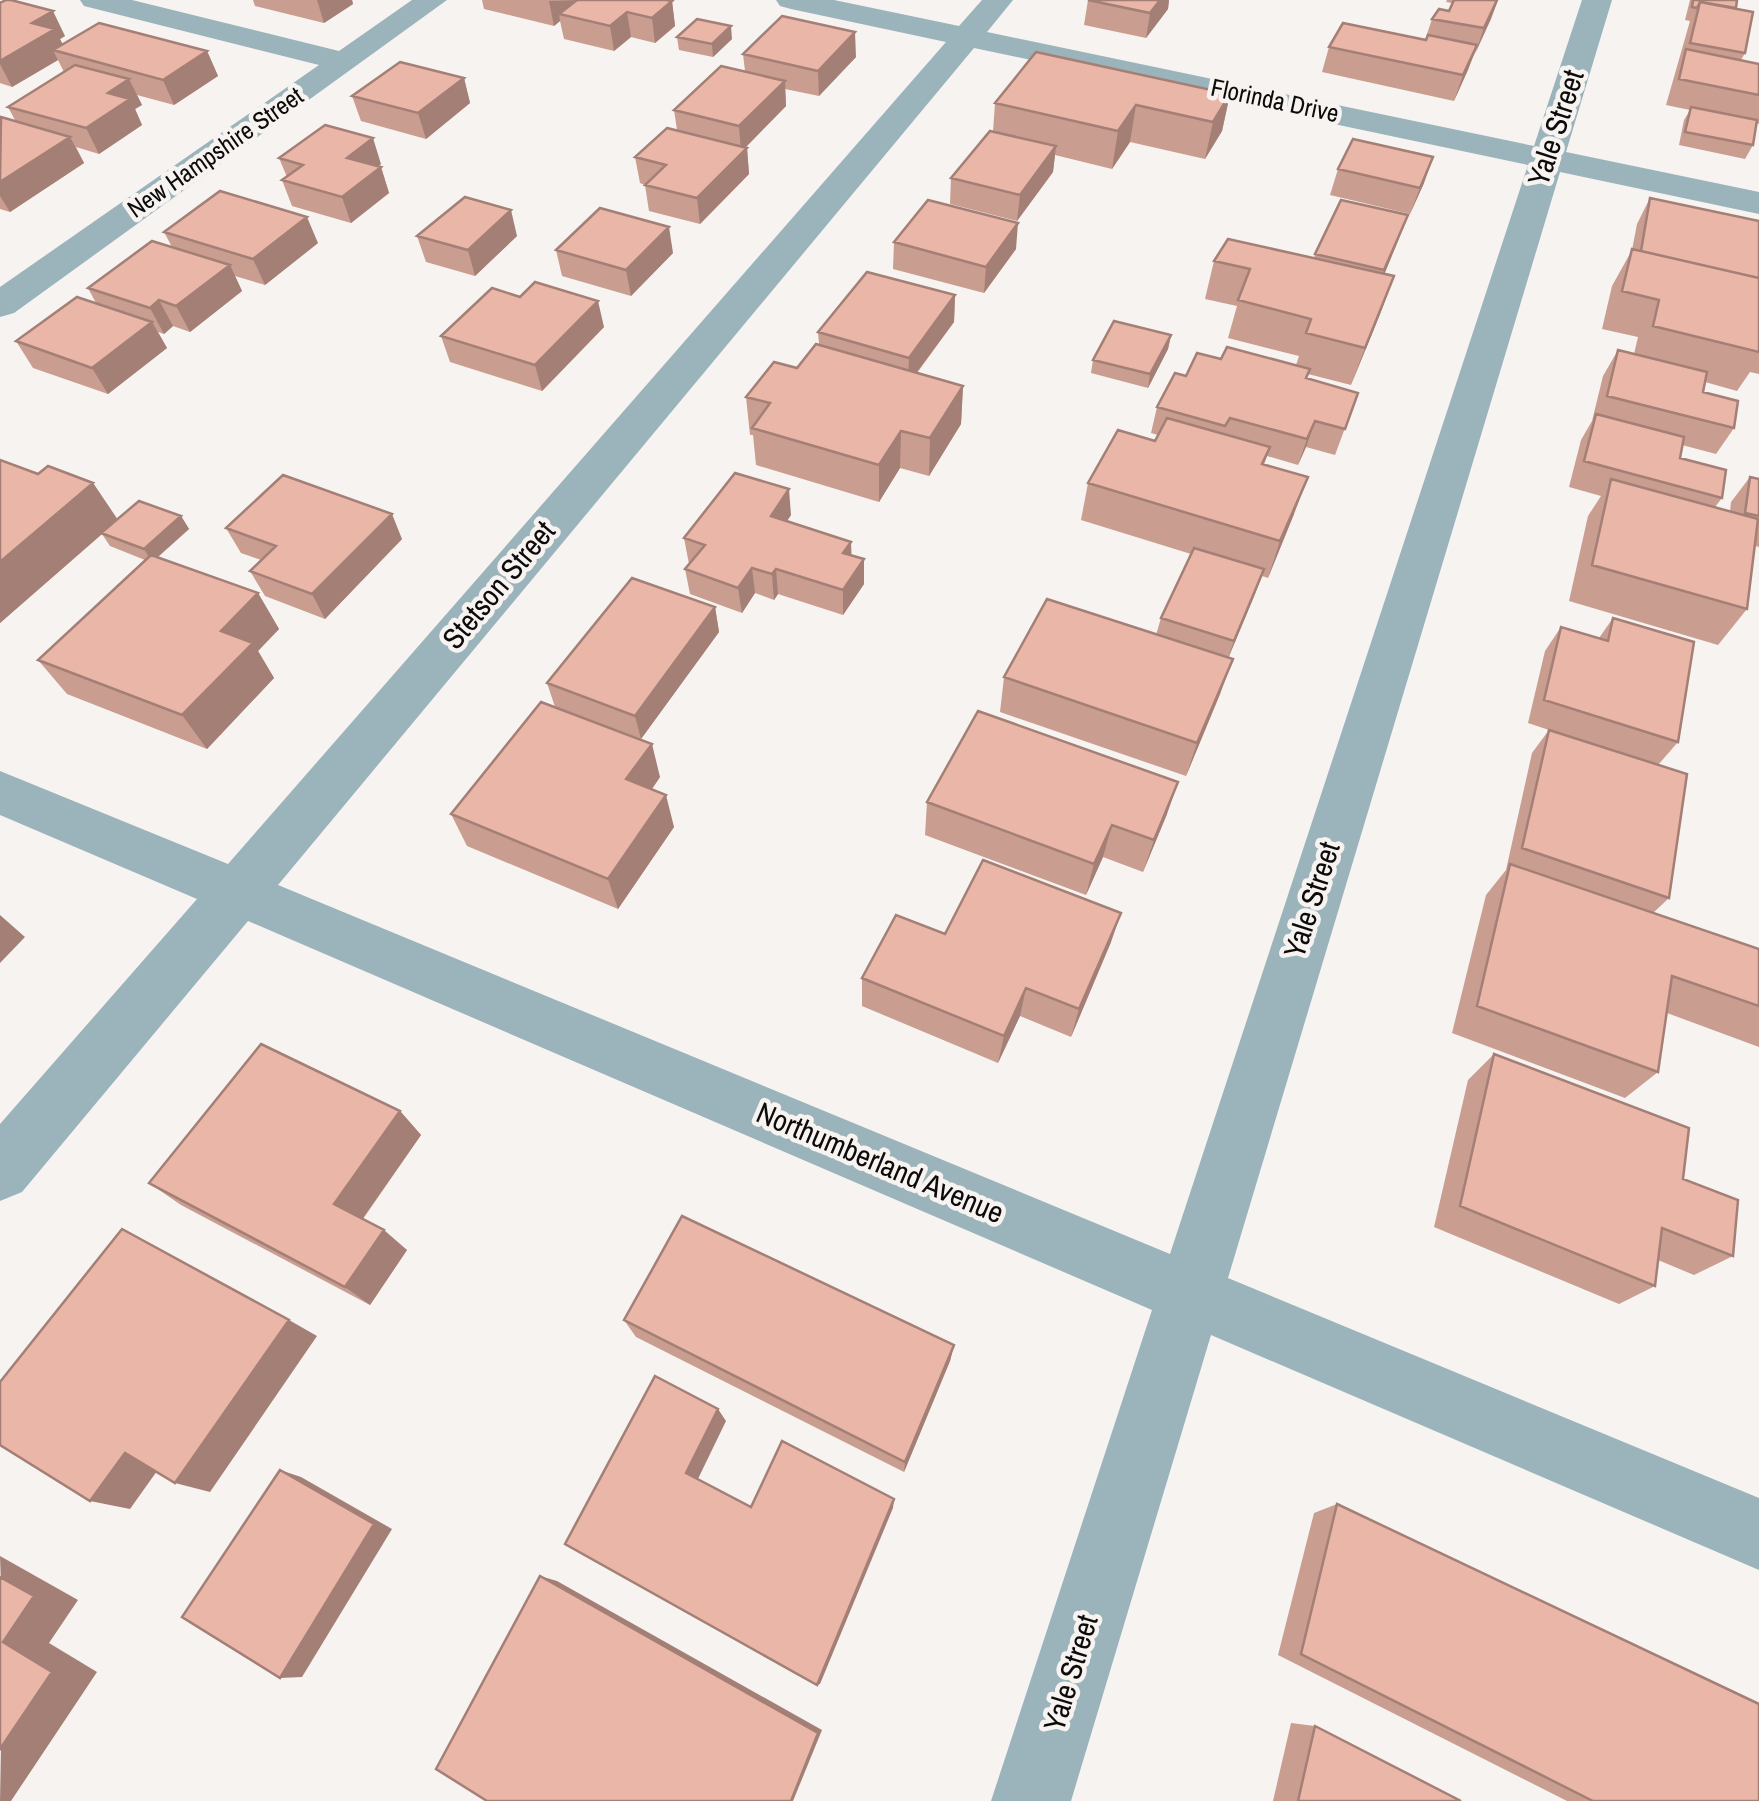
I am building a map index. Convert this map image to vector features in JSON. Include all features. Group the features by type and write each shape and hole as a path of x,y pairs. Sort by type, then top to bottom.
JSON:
{"street":[{"path":"95,0 342,62"},
{"path":"172,19 202,0"},
{"name":"New Hampshire Street","path":"0,305 432,0"},
{"name":"Florinda Drive","path":"791,0 1759,203"},
{"name":"Stetson Street","path":"0,1171 998,0"},
{"name":"Yale Street","path":"1031,1801 1596,0"},
{"name":"Northumberland Avenue","path":"0,792 1759,1534"}],"building":[{"path":"6,0 53,11 32,23 55,29 0,61 0,3"},
{"path":"577,0 672,1 652,18 627,12 610,26 559,14"},
{"path":"1088,0 1160,0 1150,13"},
{"path":"1454,0 1497,0 1484,28 1432,19 1439,9 1449,11"},
{"path":"1693,0 1737,0 1736,8 1700,2 1697,8 1692,7"},
{"path":"1700,2 1753,12 1745,53 1690,43"},
{"path":"782,16 855,32 818,71 743,54"},
{"path":"697,19 731,26 712,44 677,37"},
{"path":"99,23 207,51 163,80 53,50"},
{"path":"1343,23 1426,40 1428,35 1477,45 1463,75 1329,47"},
{"path":"1686,49 1759,64 1759,95 1679,79"},
{"path":"1036,52 1230,94 1213,122 1136,105 1118,131 995,103"},
{"path":"400,62 464,78 418,113 352,96"},
{"path":"75,65 129,79 108,93 130,99 86,128 8,107"},
{"path":"721,66 785,81 739,126 674,110"},
{"path":"1691,107 1757,120 1753,145 1685,132"},
{"path":"1,117 70,137 0,182"},
{"path":"325,125 373,138 347,158 381,167 342,197 282,180 303,165 279,158"},
{"path":"667,128 747,148 697,198 645,185 666,165 635,157"},
{"path":"990,131 1056,146 1020,195 951,178"},
{"path":"1353,139 1433,157 1420,188 1338,169"},
{"path":"220,191 307,217 253,259 164,232"},
{"path":"465,197 511,210 468,250 417,236"},
{"path":"1650,198 1759,221 1759,278 1641,251"},
{"path":"928,200 1018,223 986,267 894,242"},
{"path":"1341,200 1408,215 1384,270 1315,254"},
{"path":"600,208 669,227 626,270 556,250"},
{"path":"1228,239 1394,276 1365,348 1306,333 1311,319 1238,300 1250,269 1214,261"},
{"path":"152,241 230,265 176,306 159,300 150,308 88,288"},
{"path":"1632,249 1759,278 1759,352 1653,326 1659,300 1622,291"},
{"path":"867,272 955,295 909,358 818,332"},
{"path":"535,282 598,301 535,365 441,336 492,288 520,297"},
{"path":"77,297 152,322 92,368 16,341"},
{"path":"1114,321 1171,335 1150,374 1093,360"},
{"path":"816,344 963,386 930,438 901,431 879,465 752,428 770,403 746,397 774,362 797,368"},
{"path":"1227,347 1310,369 1306,378 1358,393 1345,429 1315,421 1307,439 1230,418 1225,426 1157,407 1175,373 1186,376 1197,353 1221,359"},
{"path":"1618,350 1707,372 1703,392 1738,401 1734,428 1607,396"},
{"path":"1596,414 1684,437 1680,458 1726,470 1722,498 1584,461"},
{"path":"1167,418 1270,447 1262,464 1308,477 1280,541 1088,483 1118,430 1155,441"},
{"path":"0,460 38,474 48,466 93,483 0,562"},
{"path":"735,473 789,489 771,516 851,542 843,553 864,559 843,590 776,569 772,574 752,568 738,588 685,569 705,545 684,538"},
{"path":"283,475 392,514 312,594 250,571 276,546 226,528"},
{"path":"1750,477 1759,479 1759,516 1745,513"},
{"path":"1611,479 1758,519 1747,609 1592,565"},
{"path":"139,501 181,516 144,549 101,533"},
{"path":"1194,548 1264,569 1234,641 1161,618"},
{"path":"151,555 258,593 221,631 253,643 182,715 38,660"},
{"path":"632,578 715,607 635,716 547,683"},
{"path":"1047,599 1233,659 1197,743 1004,677"},
{"path":"1613,618 1694,642 1678,742 1544,700 1561,627 1608,641"},
{"path":"541,702 652,744 626,779 666,795 608,879 451,814"},
{"path":"978,711 1178,782 1154,840 1112,825 1094,864 927,802"},
{"path":"1549,730 1687,774 1669,898 1522,848"},
{"path":"983,860 1121,913 1079,1009 1026,988 1004,1036 862,978 896,915 945,934"},
{"path":"1510,864 1759,949 1759,1006 1672,976 1658,1072 1477,1006"},
{"path":"261,1044 400,1111 334,1204 384,1230 345,1287 149,1183"},
{"path":"1494,1054 1689,1128 1683,1179 1738,1200 1733,1256 1662,1228 1655,1286 1460,1206"},
{"path":"682,1216 954,1345 905,1462 624,1320"},
{"path":"122,1229 289,1320 175,1483 125,1453 90,1501 0,1445 0,1382"},
{"path":"655,1376 718,1409 686,1473 751,1507 782,1441 894,1499 817,1685 565,1544"},
{"path":"280,1470 374,1524 280,1678 182,1617"},
{"path":"1337,1504 1759,1704 1759,1801 1593,1801 1301,1654"},
{"path":"540,1576 818,1733 791,1801 487,1801 436,1769"},
{"path":"0,1577 34,1596 3,1642 52,1672 0,1749"},
{"path":"1315,1726 1461,1801 1298,1801"}]}
